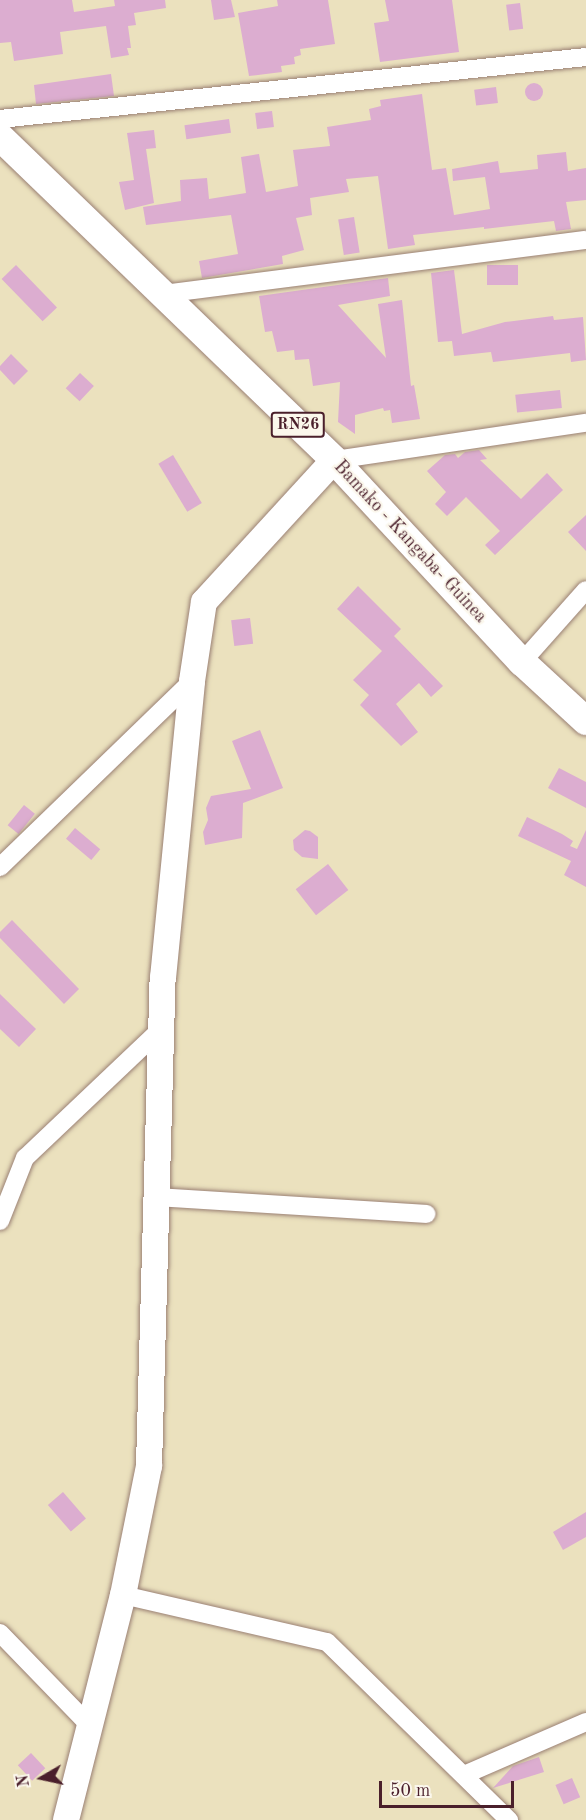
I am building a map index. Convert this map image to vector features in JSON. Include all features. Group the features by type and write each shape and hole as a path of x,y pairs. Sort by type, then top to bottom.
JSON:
{"main road":[{"name":"Bamako - Kangaba- Guinea","path":"0,137 334,460 522,662 586,721"}],"street":[{"path":"0,119 586,57"},
{"path":"163,294 586,240"},
{"path":"66,1820 123,1595 149,1466 163,978 192,681 204,602 334,460 586,423"},
{"path":"522,662 586,590"},
{"path":"0,867 192,681"},
{"path":"0,1221 25,1158 162,1028"},
{"path":"157,1197 426,1214"},
{"path":"123,1595 327,1642 509,1820"},
{"path":"0,1634 89,1725"},
{"path":"464,1776 586,1722"}],"building":[{"path":"0,0 72,0 74,12 115,6 114,0 165,0 166,8 134,13 136,25 128,26 131,48 127,48 129,55 111,58 106,26 60,32 63,54 14,61 11,42 0,43"},
{"path":"211,0 231,0 235,17 214,20"},
{"path":"277,0 328,0 335,44 300,49 301,55 294,57 295,64 281,66 282,72 249,76 238,13 278,6"},
{"path":"385,0 452,0 459,52 380,62 374,23 389,21"},
{"path":"520,3 523,29 509,31 506,5"},
{"path":"111,74 114,96 36,104 34,85"},
{"path":"530,83 538,83 543,88 541,99 530,101 525,96 525,88"},
{"path":"496,87 498,103 476,106 474,90"},
{"path":"422,94 432,170 446,168 454,215 490,209 485,177 453,181 452,169 498,161 500,173 538,169 537,155 566,152 568,171 586,168 586,200 566,202 571,229 556,231 554,221 484,229 484,227 413,235 415,245 388,249 378,176 346,179 349,192 310,198 312,215 296,218 304,250 282,256 283,264 202,278 199,261 238,254 231,215 146,225 143,207 181,201 180,180 207,178 209,199 246,193 241,157 259,154 266,192 298,186 293,150 330,146 327,127 371,120 369,109 381,106 380,100"},
{"path":"272,111 274,127 257,129 255,113"},
{"path":"229,119 231,133 186,139 184,125"},
{"path":"154,130 156,148 146,149 154,203 125,210 119,182 134,180 127,133"},
{"path":"354,217 360,253 344,255 338,220"},
{"path":"16,265 57,307 43,321 2,279"},
{"path":"487,265 518,265 518,285 487,285"},
{"path":"454,270 462,334 505,322 553,316 554,320 583,317 586,360 571,362 570,353 493,362 491,352 454,356 452,341 438,342 431,273"},
{"path":"388,278 390,296 338,305 386,358 378,304 402,300 411,386 414,385 420,419 392,423 390,410 384,411 383,408 355,415 355,434 338,422 340,382 313,386 309,359 295,360 294,350 277,352 272,331 265,332 259,296"},
{"path":"11,354 28,371 14,385 0,370 0,366"},
{"path":"80,373 94,386 80,401 66,388"},
{"path":"560,390 562,408 517,413 515,395"},
{"path":"479,450 487,459 480,460 521,499 547,473 563,490 495,555 485,545 500,531 466,497 447,516 435,504 446,492 427,471 445,455 455,454 458,458 465,452"},
{"path":"173,455 202,503 187,512 158,464"},
{"path":"586,515 586,551 568,532"},
{"path":"358,586 401,629 394,636 443,686 431,697 419,683 396,704 418,732 401,746 360,705 369,695 353,680 382,651 337,609"},
{"path":"250,618 253,644 234,646 231,620"},
{"path":"260,730 283,788 243,803 242,838 205,845 203,832 208,820 206,808 211,796 251,789 232,741"},
{"path":"559,768 586,782 586,808 548,788"},
{"path":"24,805 35,814 19,834 8,825"},
{"path":"527,817 573,841 570,846 577,849 586,830 586,887 564,875 571,861 518,836"},
{"path":"75,828 100,849 91,860 66,839"},
{"path":"305,830 318,837 318,859 302,857 294,850 293,840"},
{"path":"328,864 348,890 316,915 296,889"},
{"path":"12,920 79,989 64,1004 0,938 0,932"},
{"path":"0,994 36,1029 19,1047 0,1029"},
{"path":"63,1492 86,1518 71,1532 48,1505"},
{"path":"586,1512 586,1537 563,1550 553,1532"},
{"path":"31,1753 45,1768 32,1781 18,1765"},
{"path":"539,1757 544,1772 493,1788 513,1766"},
{"path":"572,1778 580,1797 564,1804 555,1785"}]}
